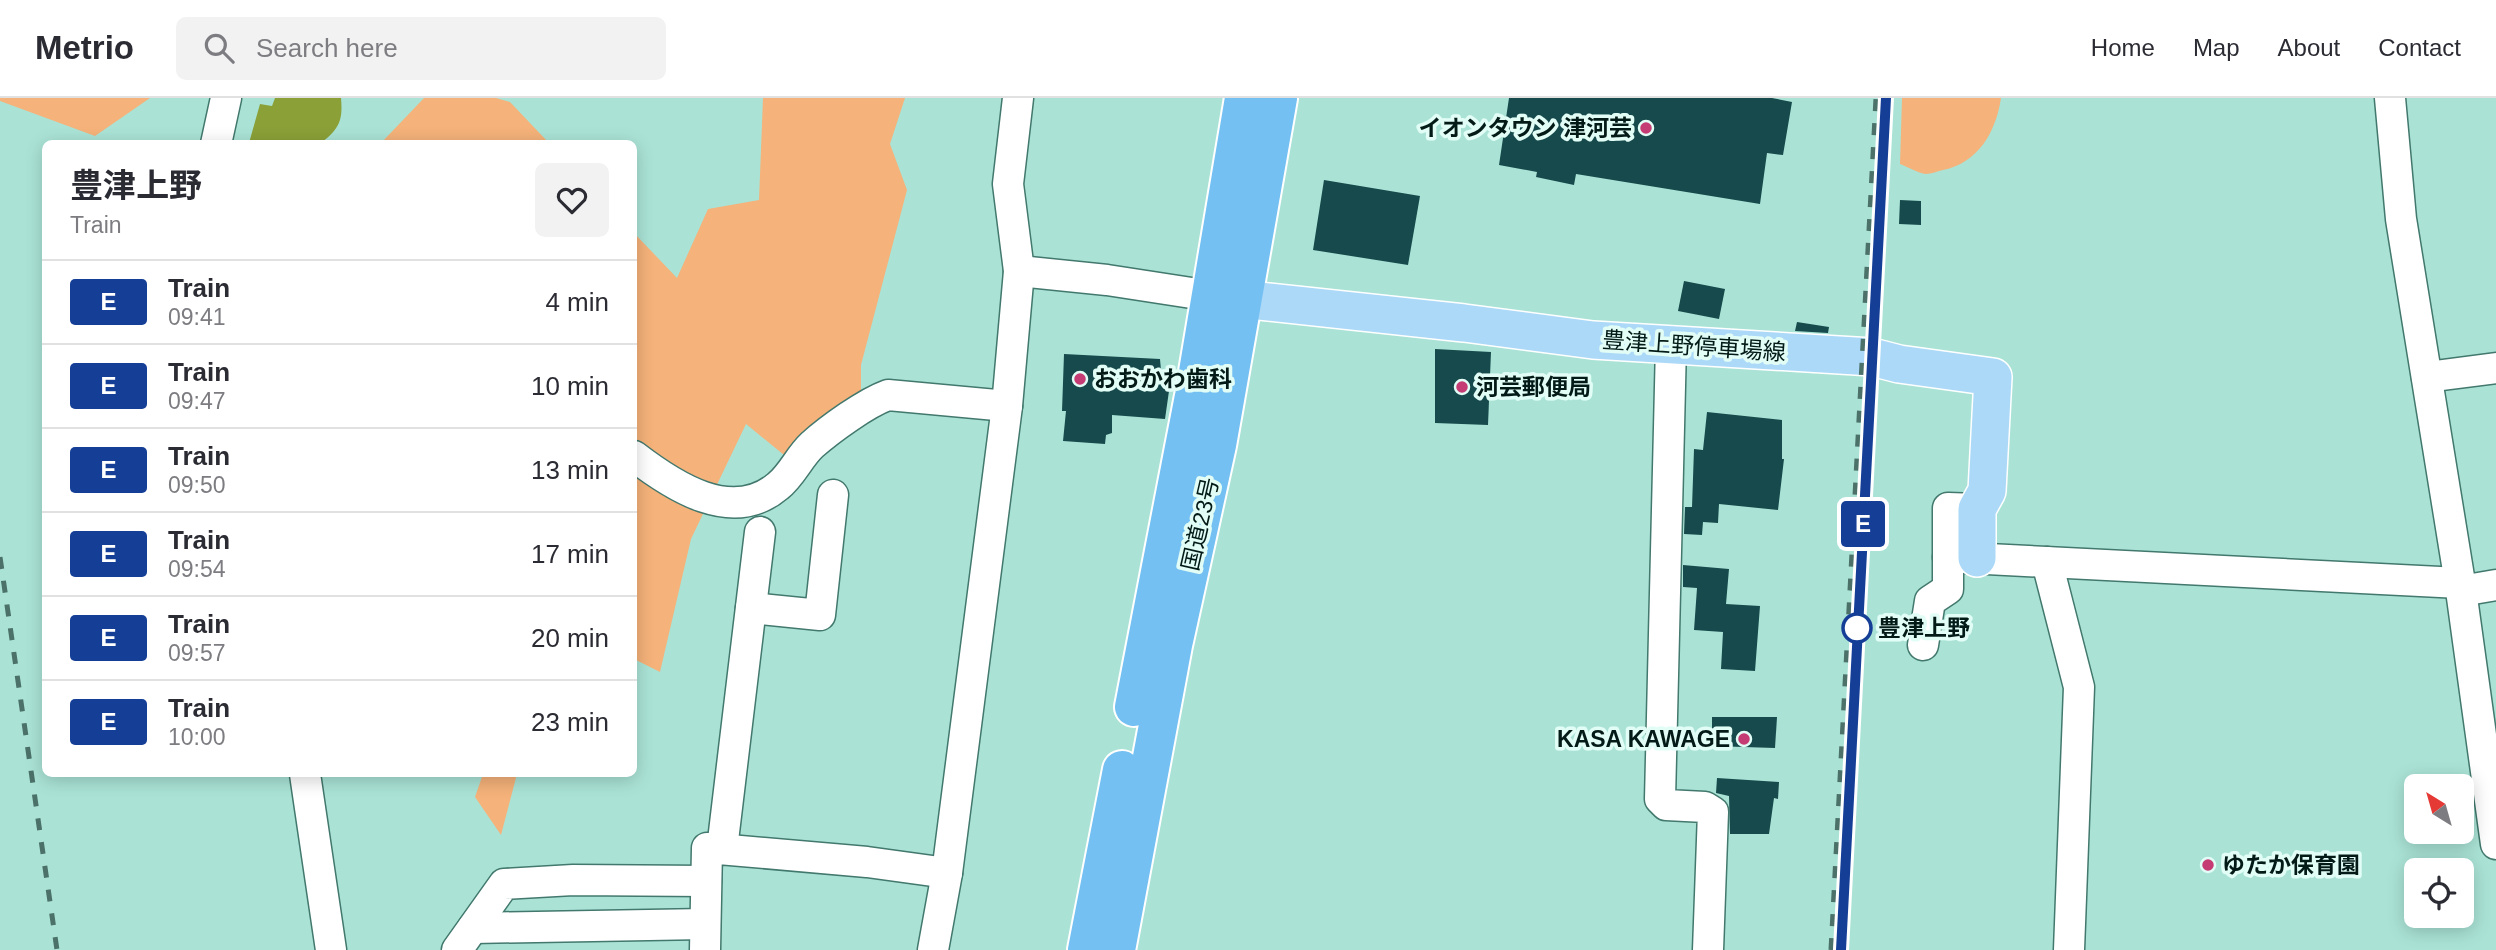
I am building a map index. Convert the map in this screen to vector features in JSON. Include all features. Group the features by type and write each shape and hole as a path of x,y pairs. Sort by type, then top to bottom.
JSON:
{"highway":[{"name":"国道23号","path":"1116,950 1173,645 1217,445 1226,298 1244,98"},
{"name":"国道23号","path":"1087,950 1226,298 1261,202 1278,98"}],"main road":[{"name":"豊津上野停車場線","path":"1226,298 1464,323 1592,340 1872,357 1899,364 1993,377 1987,491 1962,557"}],"street":[{"path":"217,140 226,98"},
{"path":"933,950 947,873 1007,406 1019,271 1008,184 1018,98"},
{"path":"2390,98 2401,219 2461,587 2496,844"},
{"path":"1019,271 1107,280 1226,298"},
{"path":"1671,345 1660,799 1666,805 1705,807 1713,812 1708,950"},
{"path":"2427,377 2495,365"},
{"path":"637,458 668,481 704,498 722,502 741,501 759,498 771,492 782,484 812,445 875,400 888,395 1007,406"},
{"path":"751,608 820,615 833,495"},
{"path":"722,849 760,532"},
{"path":"1923,645 1930,601 1948,589 1962,557 2461,587 2496,585"},
{"path":"2047,562 2079,687 2069,950"},
{"path":"305,777 331,950"},
{"path":"465,939 705,937 707,848 867,862 947,873"},
{"path":"465,939 504,884 573,880 705,881"}],"shaded area":[{"path":"0,98 150,98 95,136 0,101"},
{"path":"275,98 341,98 338,124 324,140 250,140 260,104 272,106"},
{"path":"424,98 496,98 510,102 546,140 384,140"},
{"path":"763,98 905,98 890,144 907,190 861,365 861,391 784,455 746,424 691,539 660,672 637,660 637,236 677,278 708,209 759,200"},
{"path":"1902,98 2001,98 1990,134 1975,153 1955,166 1926,174 1900,164"},
{"path":"482,777 516,777 501,835 475,797"}],"building":[{"name":"イオンタウン 津河芸","path":"1509,98 1772,98 1792,102 1783,155 1767,153 1760,204 1576,174 1574,185 1536,177 1537,172 1499,165"},
{"path":"1324,180 1420,196 1408,265 1313,250"},
{"path":"1900,200 1921,201 1921,225 1899,224"},
{"path":"1684,281 1725,289 1719,319 1678,311"},
{"path":"1797,322 1829,327 1828,333 1795,331"},
{"name":"河芸郵便局","path":"1435,349 1491,352 1488,425 1435,423"},
{"path":"1064,354 1160,359 1162,382 1170,384 1165,419 1112,415 1112,433 1106,435 1105,444 1063,441 1066,411 1062,411"},
{"path":"1707,412 1782,420 1784,459 1778,510 1719,504 1718,523 1703,522 1702,535 1684,534 1685,507 1692,507 1694,449 1703,450"},
{"path":"1683,565 1729,569 1726,604 1760,606 1755,671 1721,669 1723,632 1694,630 1697,588 1683,587"},
{"name":"KASA KAWAGE","path":"1712,717 1777,717 1775,748 1712,746"},
{"path":"1717,778 1779,782 1778,799 1774,798 1769,834 1730,834 1729,796 1716,793"}],"railway":[{"path":"1831,950 1876,98"},
{"path":"0,557 57,950"},
{"path":"1841,950 1846,860"}],"train":[{"name":"E","path":"1841,950 1886,98"}],"place":[{"name":"イオンタウン 津河芸","path":"1646,128"},
{"name":"おおかわ歯科","path":"1080,379"},
{"name":"河芸郵便局","path":"1462,387"},
{"name":"豊津上野","path":"1857,628"},
{"name":"KASA KAWAGE","path":"1744,739"},
{"name":"ゆたか保育園","path":"2208,865"}]}
